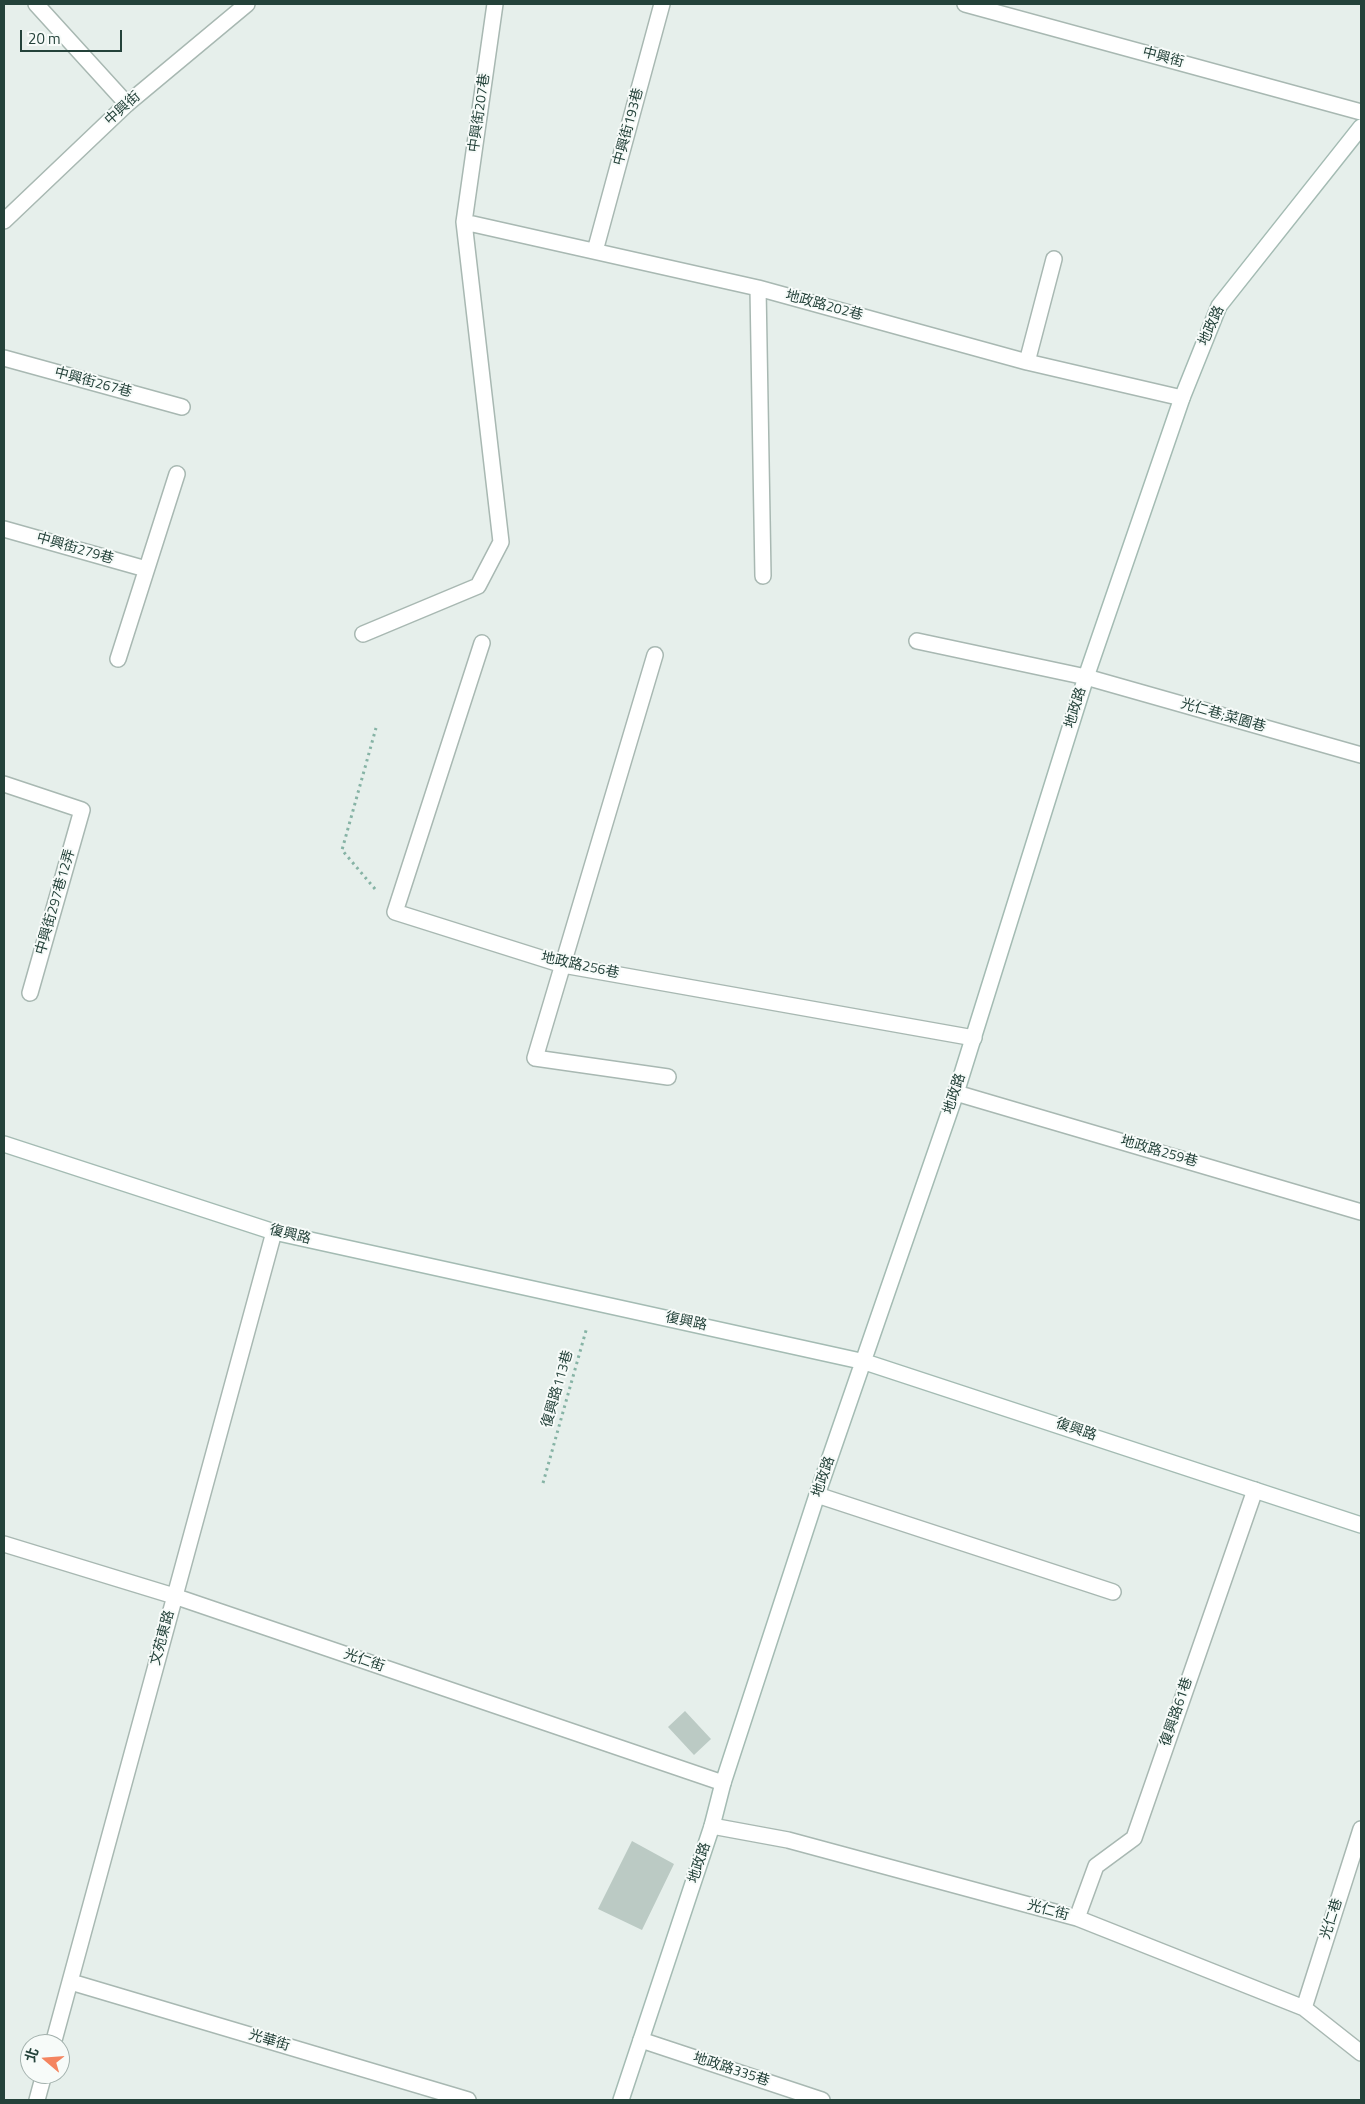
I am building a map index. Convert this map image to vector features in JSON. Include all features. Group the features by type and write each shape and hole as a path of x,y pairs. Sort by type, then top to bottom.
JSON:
{"street":[{"path":"36,4 127,104"},
{"name":"中興街","path":"4,221 10,206 127,104 248,4"},
{"name":"中興街207巷","path":"362,634 478,586 501,542 464,222 495,4"},
{"name":"中興街193巷","path":"595,251 662,4"},
{"name":"中興街","path":"965,4 1361,112"},
{"name":"地政路","path":"621,2100 712,1826 723,1783 817,1495 865,1362 974,1038 1086,678 1182,398 1219,306 1361,126"},
{"name":"地政路202巷","path":"464,222 758,288 1026,362 1182,398"},
{"path":"1026,362 1054,259"},
{"path":"758,288 763,576"},
{"name":"中興街267巷","path":"4,358 182,407"},
{"path":"118,659 177,474"},
{"name":"中興街279巷","path":"4,529 146,569"},
{"name":"光仁巷;菜園巷","path":"917,641 1086,678 1361,755"},
{"path":"395,912 482,643"},
{"path":"655,655 535,1058 668,1078"},
{"name":"中興街297巷12弄","path":"4,784 82,810 30,993"},
{"name":"地政路256巷","path":"395,912 563,965 974,1038"},
{"name":"地政路259巷","path":"956,1092 1361,1212"},
{"name":"復興路","path":"4,1144 274,1232 865,1362 1361,1524"},
{"name":"文苑東路","path":"56,2034 274,1232"},
{"name":"復興路61巷","path":"1077,1918 1096,1866 1134,1838 1255,1490"},
{"path":"817,1495 1113,1592"},
{"name":"光仁街","path":"4,1544 174,1596 723,1783"},
{"name":"光仁街","path":"712,1826 788,1840 1077,1918 1304,2008 1361,2053"},
{"name":"光仁巷","path":"1304,2008 1361,1829"},
{"name":"光華街","path":"71,1982 468,2100"},
{"name":"地政路335巷","path":"640,2040 822,2100"},
{"path":"37,2100 41,2084"}],"path":[{"path":"376,728 342,850 395,912"},
{"name":"復興路113巷","path":"543,1483 594,1302"}],"building":[{"path":"685,1711 711,1739 694,1755 668,1727"},
{"path":"632,1841 674,1864 642,1930 598,1909"}]}
